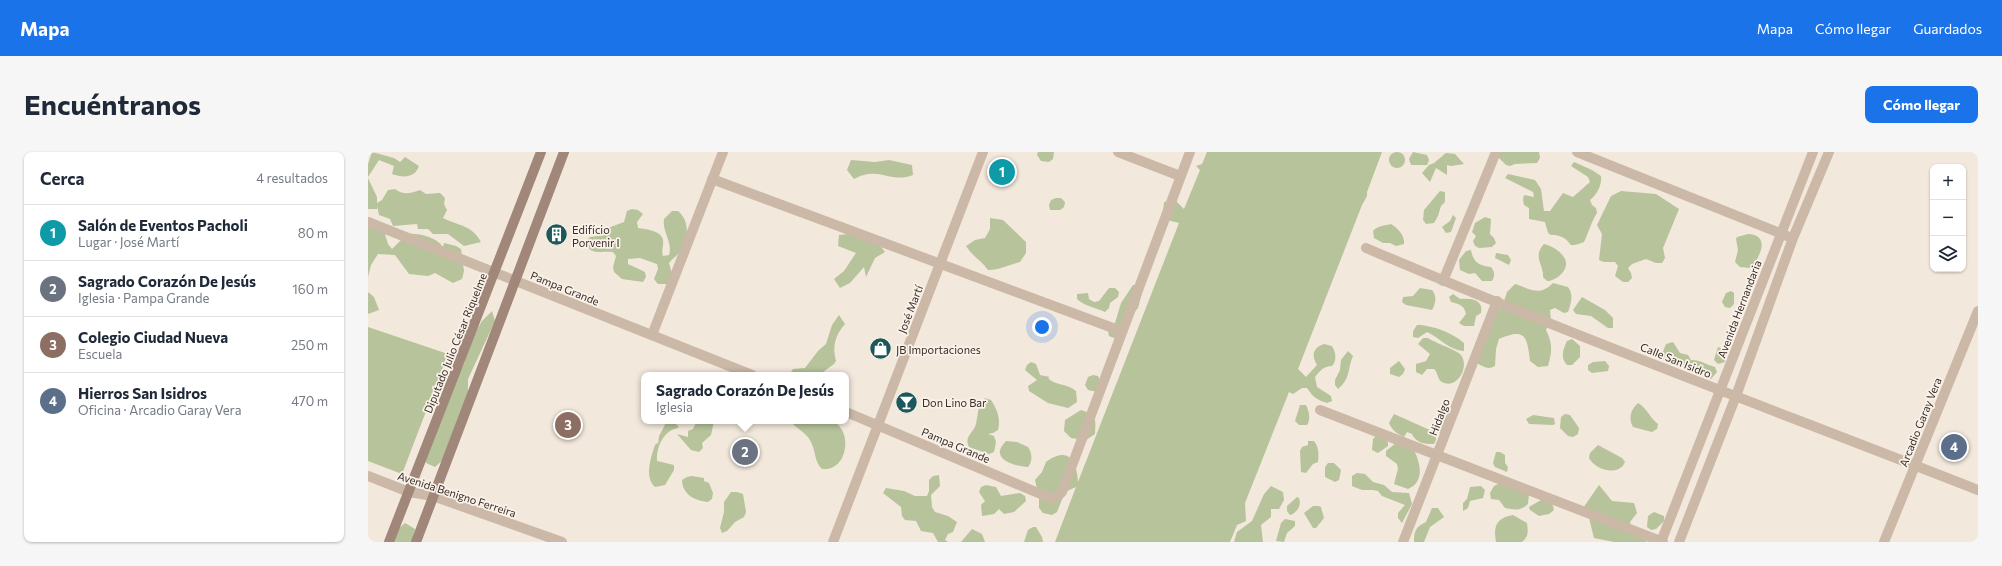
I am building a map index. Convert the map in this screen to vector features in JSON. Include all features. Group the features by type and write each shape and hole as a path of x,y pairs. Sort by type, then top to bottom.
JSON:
{"street":[{"name":"Diputado Julio César Riquelme","path":"389,542 541,152"},
{"path":"416,542 564,152"},
{"path":"652,335 723,152"},
{"name":"José Martí","path":"833,542 983,152"},
{"path":"1118,152 1180,176"},
{"path":"712,179 1122,332 1190,152"},
{"path":"1443,281 1496,152"},
{"path":"1577,152 1793,238"},
{"name":"Avenida Hernandaria","path":"1662,542 1813,152"},
{"path":"1679,542 1736,396 1793,238 1830,152"},
{"name":"Pampa Grande","path":"368,222 744,372"},
{"name":"Calle San Isidro","path":"1366,248 1443,281 1497,301 1720,391 1978,490"},
{"name":"Hidalgo","path":"1403,542 1497,301"},
{"name":"Arcadio Garay Vera","path":"1884,542 1978,313"},
{"name":"Pampa Grande","path":"849,413 1050,498 1057,497 1062,492 1122,332"},
{"path":"1320,410 1662,542"},
{"name":"Avenida Benigno Ferreira","path":"368,476 409,492 433,496 562,542"}],"green space":[{"path":"372,152 394,158 400,162 405,157 419,166 412,175 400,176 392,174 394,166 379,160 368,177 368,164"},
{"path":"1038,152 1054,152 1053,159 1049,162 1041,161 1037,155"},
{"path":"1207,152 1382,152 1367,192 1367,196 1362,205 1298,369 1306,377 1317,365 1314,358 1315,350 1324,344 1332,346 1335,356 1334,364 1322,369 1315,377 1317,387 1331,396 1332,401 1327,403 1318,399 1313,396 1307,388 1302,388 1293,394 1289,392 1245,503 1246,521 1237,525 1230,542 1055,542 1076,487 1065,492 1057,512 1052,515 1043,513 1039,508 1039,497 1035,480 1042,472 1046,462 1061,455 1070,458 1074,462 1078,482 1179,223 1167,220 1163,213 1164,202 1175,200 1184,209 1200,170 1196,166 1202,164"},
{"path":"1397,152 1404,157 1405,160 1400,167 1397,168 1390,163 1389,160 1394,153"},
{"path":"1413,152 1427,155 1429,160 1427,165 1411,165 1409,159"},
{"path":"1498,152 1539,152 1540,158 1537,163 1515,164 1510,166 1506,165 1498,157"},
{"path":"1446,153 1455,154 1464,164 1451,166 1447,165 1447,175 1436,168 1430,182 1422,173 1429,165 1434,163"},
{"path":"851,160 875,162 889,160 912,165 913,175 898,177 871,174 863,175 854,179 847,170"},
{"path":"1574,162 1601,176 1601,183 1595,195 1590,200 1592,205 1596,208 1597,213 1584,242 1572,245 1566,239 1558,235 1550,235 1545,222 1529,219 1529,208 1524,205 1523,200 1524,195 1534,197 1533,192 1505,178 1508,174 1535,180 1541,189 1544,211 1550,211 1563,193 1573,197 1590,182 1588,177 1571,166"},
{"path":"368,178 377,197 377,203 382,200 388,190 395,189 401,193 411,193 420,190 426,194 440,193 445,198 444,204 447,210 443,218 474,232 481,242 464,246 448,234 433,234 428,229 418,229 417,224 393,226 390,219 379,215 377,206 377,209 368,209"},
{"path":"1440,191 1445,192 1445,202 1441,206 1434,223 1426,224 1423,220 1424,210"},
{"path":"1621,191 1656,194 1679,209 1663,248 1665,258 1662,263 1656,263 1646,259 1632,264 1628,268 1632,278 1628,282 1623,282 1615,276 1618,266 1615,262 1604,262 1599,260 1602,234 1597,225 1611,196"},
{"path":"1061,198 1065,202 1064,207 1060,210 1050,210 1049,205 1051,200"},
{"path":"632,209 638,210 643,214 637,222 638,228 653,231 660,234 662,237 663,256 669,255 670,250 669,241 664,228 664,219 672,211 678,211 685,220 687,230 685,241 680,251 669,263 672,274 669,284 658,284 654,279 658,269 657,264 640,258 628,259 628,264 645,272 646,277 643,282 622,279 614,272 613,267 616,256 613,252 596,252 589,249 587,246 586,241 590,237 599,236 608,228 624,222 627,211"},
{"path":"1453,215 1456,218 1451,232 1446,233 1442,227 1450,221"},
{"path":"1485,217 1491,219 1490,234 1496,243 1492,247 1479,248 1475,246 1473,241 1476,236 1472,232 1475,223"},
{"path":"368,218 383,228 388,244 392,249 407,234 412,234 432,238 443,247 444,243 461,249 464,271 462,279 453,283 435,273 428,276 409,274 395,255 378,254 371,265 368,277"},
{"path":"990,218 1003,220 1026,242 1026,253 1020,262 988,270 968,249 966,246 975,240 985,238 990,229"},
{"path":"1391,224 1400,232 1404,244 1396,246 1390,243 1383,243 1374,238 1373,231 1375,229"},
{"path":"849,234 879,244 885,252 875,258 866,277 864,267 850,283 840,288 834,279 844,271 856,253 838,246 839,235"},
{"path":"1748,234 1755,235 1759,238 1762,247 1758,258 1751,268 1740,267 1735,262 1738,250 1736,239 1737,237"},
{"path":"1544,244 1559,251 1566,263 1564,271 1551,281 1547,281 1543,277 1539,261 1539,253"},
{"path":"1471,250 1473,258 1477,263 1483,266 1491,267 1494,274 1492,281 1482,281 1475,273 1469,274 1460,270 1459,260 1466,251"},
{"path":"1496,253 1508,255 1511,260 1509,265 1495,258"},
{"path":"1553,283 1568,287 1571,293 1571,299 1568,312 1564,313 1555,308 1550,310 1551,321 1546,330 1551,348 1548,366 1538,367 1530,361 1526,340 1524,336 1520,334 1499,339 1496,349 1495,366 1488,368 1477,363 1478,336 1490,318 1502,307 1507,292 1515,284 1530,290 1539,291"},
{"path":"1133,285 1137,285 1142,293 1138,308 1131,316 1119,340 1109,336 1108,331 1115,323 1121,303"},
{"path":"1109,288 1115,288 1119,292 1118,297 1110,303 1109,308 1105,312 1086,305 1077,299 1077,294 1088,293 1089,299 1094,302 1099,301"},
{"path":"1420,288 1432,290 1434,292 1435,300 1432,310 1406,305 1402,302 1403,297 1413,296"},
{"path":"1731,291 1734,293 1734,304 1730,308 1725,307 1722,302 1726,293"},
{"path":"368,292 374,297 379,310 368,314"},
{"path":"1453,294 1460,299 1475,300 1480,305 1481,313 1476,316 1474,326 1464,326 1459,323 1466,314 1461,305 1451,302 1449,297"},
{"path":"1582,297 1605,310 1613,318 1613,328 1608,328 1591,316 1576,314 1573,310"},
{"path":"492,311 495,321 468,379 468,390 474,400 445,458 435,467 426,463 425,453 453,384 464,364 470,341 482,321"},
{"path":"839,315 845,324 835,341 834,351 836,361 834,364 823,372 791,372 793,369 805,368 818,351 826,344 832,325"},
{"path":"1417,325 1436,328 1454,336 1464,343 1464,351 1449,346 1427,332 1418,338 1413,337 1413,331"},
{"path":"368,327 448,354 402,474 368,461"},
{"path":"1423,338 1428,338 1461,355 1464,365 1463,371 1453,383 1447,384 1442,382 1434,369 1427,369 1422,375 1416,372 1416,364 1426,361 1430,354 1418,344"},
{"path":"1572,339 1580,346 1580,357 1572,365 1567,365 1563,359 1563,350 1567,341"},
{"path":"1673,342 1680,353 1688,355 1691,360 1701,361 1715,367 1717,372 1711,379 1672,362 1660,359 1666,344"},
{"path":"1718,347 1723,349 1726,357 1725,362 1718,364 1714,360"},
{"path":"1348,351 1353,356 1347,377 1338,389 1335,385 1335,380 1340,370 1341,360"},
{"path":"1399,361 1405,369 1403,374 1399,377 1390,374 1390,368"},
{"path":"1605,361 1609,366 1608,371 1592,373 1588,370 1588,365 1593,362"},
{"path":"1031,362 1036,364 1040,375 1050,377 1048,378 1051,381 1072,388 1076,391 1077,402 1068,408 1048,403 1029,391 1028,386 1037,380 1025,370 1027,365"},
{"path":"1093,375 1098,376 1100,381 1098,392 1088,390 1085,385 1088,377"},
{"path":"985,398 991,400 993,403 998,414 999,422 998,430 988,434 994,436 996,442 994,452 989,454 969,447 968,443 968,438 976,424 979,408"},
{"path":"1448,400 1447,426 1440,433 1437,430"},
{"path":"1638,403 1644,407 1658,424 1657,429 1652,432 1633,427 1631,424 1631,414"},
{"path":"1300,405 1306,405 1308,410 1309,418 1307,425 1299,425 1295,421"},
{"path":"1081,410 1093,416 1095,421 1095,434 1086,440 1071,438 1064,431 1065,420"},
{"path":"1394,414 1432,431 1436,438 1434,444 1421,442 1412,434 1407,432 1404,437 1397,433 1389,423"},
{"path":"1565,414 1570,415 1579,428 1578,434 1573,437 1568,436 1560,428 1561,417"},
{"path":"1533,415 1554,418 1555,424 1529,424 1526,419"},
{"path":"665,424 676,424 679,427 670,431 664,437 658,448 657,461 674,465 674,470 665,485 655,487 650,478 649,467 655,445 657,443 658,444 659,436"},
{"path":"696,424 713,424 711,435 702,443 703,448 699,452 691,450 677,434 688,437 688,431 693,429"},
{"path":"794,424 837,424 844,434 845,450 842,458 831,468 822,469 816,460 813,446 809,439"},
{"path":"1377,435 1388,442 1388,446 1378,453 1372,450 1373,439"},
{"path":"1006,441 1017,442 1028,447 1031,462 1028,467 1010,463 1001,457 1001,447"},
{"path":"1308,441 1314,441 1316,444 1318,449 1318,462 1313,464 1306,473 1301,472 1300,451 1302,447 1308,445"},
{"path":"1396,443 1412,446 1419,463 1420,469 1418,481 1408,489 1394,484 1398,469 1397,464 1386,456 1386,451"},
{"path":"1598,445 1622,458 1625,462 1622,467 1607,470 1596,466 1589,458 1590,453"},
{"path":"1496,452 1500,452 1505,455 1505,463 1508,467 1507,472 1495,467 1493,463"},
{"path":"1328,463 1334,463 1341,470 1339,480 1335,482 1325,477 1325,467"},
{"path":"1357,473 1365,474 1373,482 1384,485 1392,492 1409,493 1412,504 1402,523 1398,518 1398,513 1405,505 1382,496 1378,491 1362,490 1352,486 1352,476"},
{"path":"939,475 940,486 931,495 932,507 935,512 948,516 957,522 953,532 948,534 945,540 948,542 938,542 933,533 921,531 916,521 905,520 902,516 901,507 883,493 886,488 904,491 915,496 927,496 929,491 929,480 933,476"},
{"path":"692,476 704,478 704,481 709,483 713,493 712,499 708,502 698,500 690,496 684,489 682,480"},
{"path":"1505,481 1529,493 1528,504 1520,509 1512,509 1505,508 1499,500 1491,499 1490,493 1494,486"},
{"path":"986,485 996,487 1001,496 1020,493 1025,496 1026,501 1014,512 1004,514 999,509 994,514 982,516 981,505 985,501 979,492 981,487"},
{"path":"1599,485 1612,501 1634,503 1637,513 1630,522 1633,532 1644,535 1647,542 1614,542 1594,538 1589,518 1581,511"},
{"path":"1271,486 1283,492 1284,500 1279,509 1271,509 1271,517 1261,525 1263,542 1234,542 1237,532 1252,521 1264,494"},
{"path":"1481,486 1485,490 1483,498 1470,501 1468,508 1463,511 1463,503 1467,499 1470,487"},
{"path":"731,492 743,494 746,512 744,517 735,522 727,531 722,533 720,528 724,512 724,502"},
{"path":"1297,497 1300,501 1299,506 1295,512 1290,515 1287,511 1287,506"},
{"path":"1541,500 1552,503 1554,510 1549,514 1539,516 1530,510 1529,507"},
{"path":"1313,506 1321,507 1324,518 1316,528 1313,528 1304,513"},
{"path":"1432,508 1438,508 1444,517 1430,527 1424,542 1414,542 1416,529 1426,522"},
{"path":"1654,512 1664,516 1664,521 1656,529 1651,530 1647,527 1648,516"},
{"path":"1513,515 1527,523 1528,531 1526,538 1522,542 1496,542 1495,531 1497,523 1503,518"},
{"path":"1285,519 1295,521 1295,526 1287,533 1284,542 1276,541 1281,523"},
{"path":"405,523 415,529 412,542 394,542 396,531"},
{"path":"1036,527 1042,537 1043,542 1024,542 1028,530"},
{"path":"972,529 982,534 985,542 961,542"}],"place":[{"name":"Salón de Eventos Pacholi","path":"1002,172"},
{"name":"Edifício Porvenir I","path":"556,235"},
{"name":"JB Importaciones","path":"881,349"},
{"name":"Don Lino Bar","path":"906,402"},
{"name":"Colegio Ciudad Nueva","path":"568,425"},
{"name":"Hierros San Isidros","path":"1954,447"},
{"name":"Sagrado Corazón De Jesús","path":"745,452"}]}
